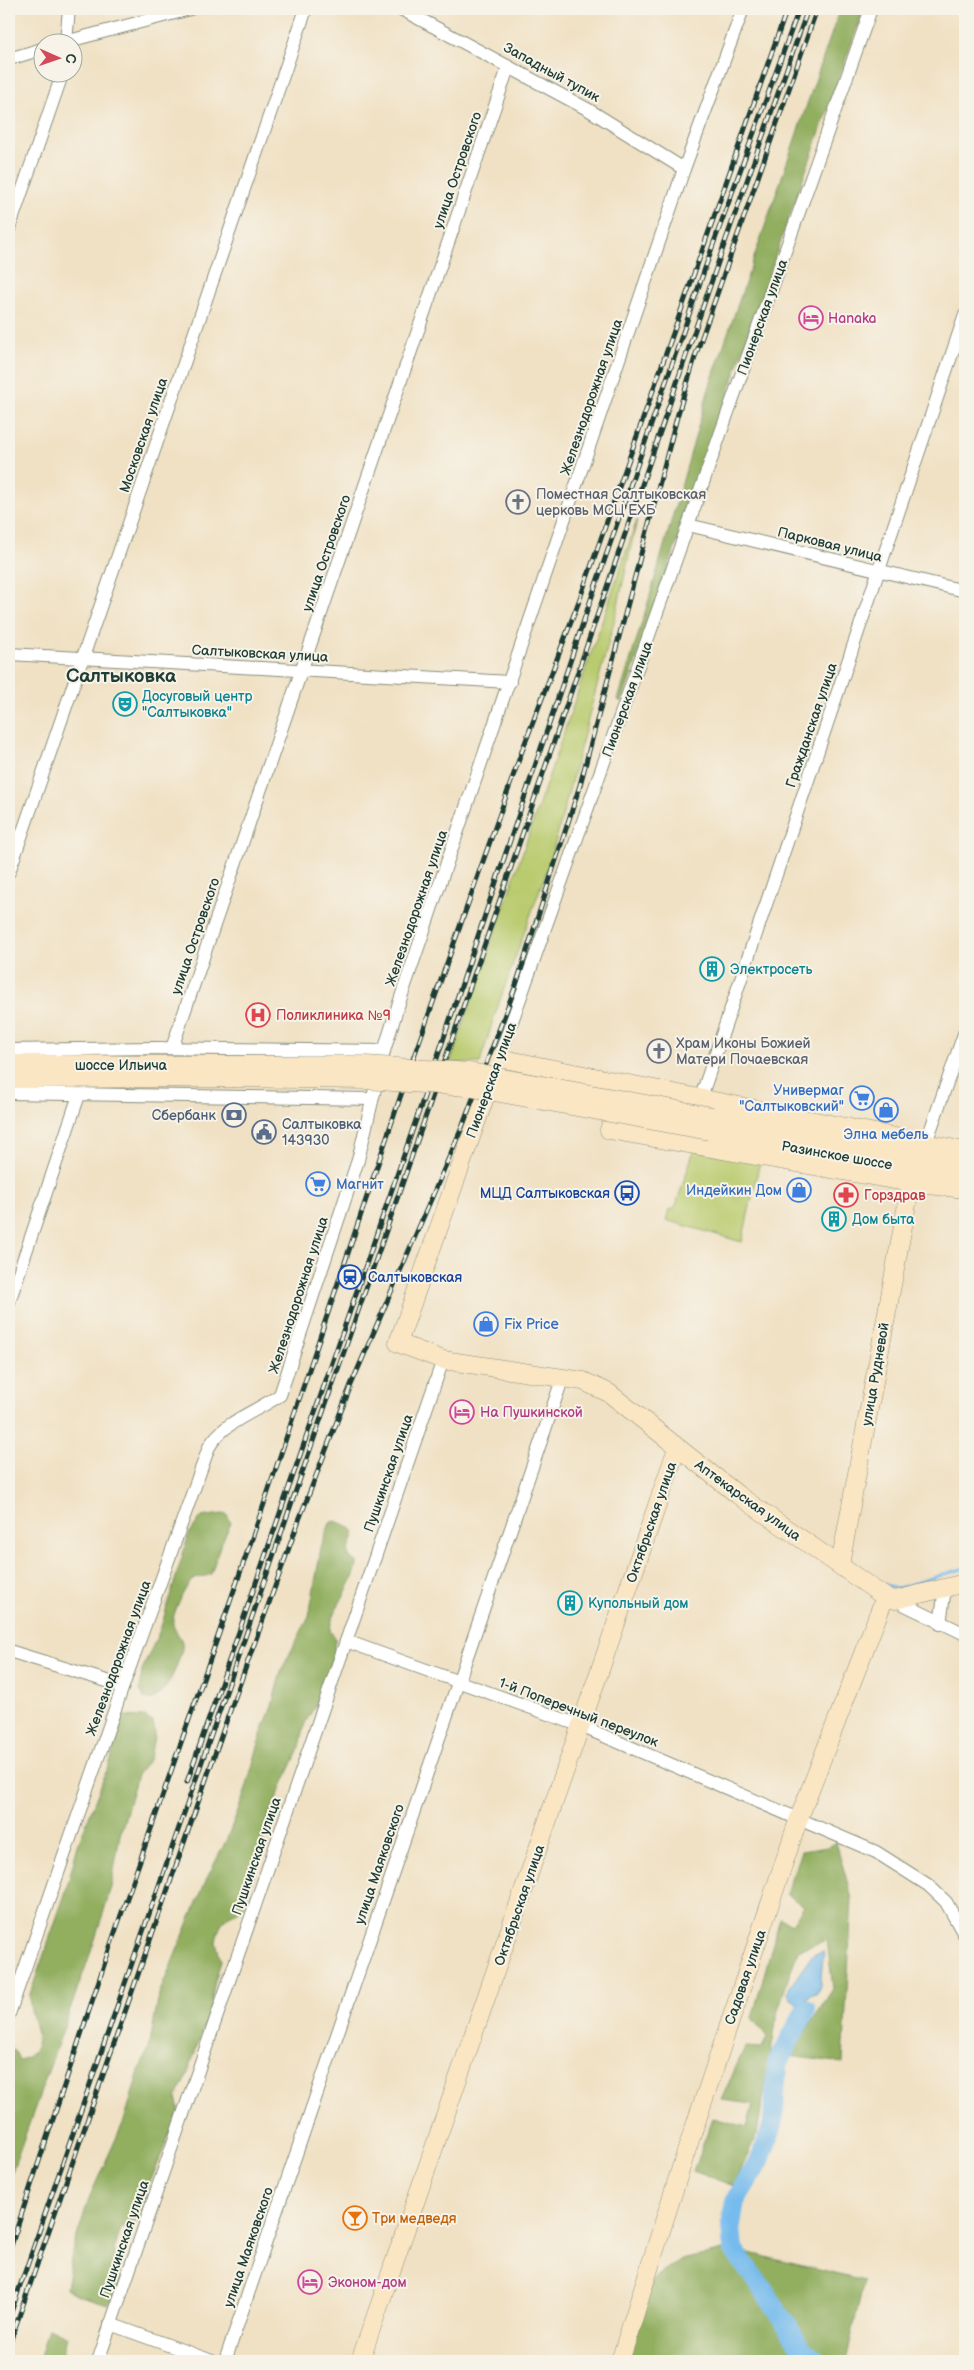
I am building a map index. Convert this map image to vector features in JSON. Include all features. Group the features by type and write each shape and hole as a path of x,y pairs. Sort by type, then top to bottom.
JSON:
{"street":[{"path":"67,32 69,9"},
{"path":"82,38 190,9"},
{"name":"Московская улица","path":"9,872 306,9"},
{"name":"Западный тупик","path":"401,9 589,110 684,169"},
{"name":"Железнодорожная улица","path":"9,2014 123,1686 209,1447 224,1428 280,1395 358,1160 384,1051 684,169 743,9"},
{"name":"Пионерская улица","path":"443,1360 398,1343 871,9"},
{"path":"9,59 32,52"},
{"name":"улица Островского","path":"172,1048 508,68"},
{"path":"9,230 60,82"},
{"name":"Гражданская улица","path":"685,1144 965,315"},
{"name":"Парковая улица","path":"688,525 965,592"},
{"name":"Салтыковская улица","path":"9,654 510,682"},
{"path":"926,1143 965,1030"},
{"path":"9,1050 172,1048 384,1051"},
{"path":"323,1099 342,1085 345,1072 340,1059 331,1052 324,1050"},
{"path":"499,1058 965,1151"},
{"name":"шоссе Ильича","path":"9,1064 233,1071"},
{"path":"233,1071 467,1087 710,1124"},
{"name":"шоссе Ильича","path":"9,1079 233,1071"},
{"path":"491,1083 505,1086 526,1085 553,1077 579,1075"},
{"path":"625,1084 609,1130 911,1183 965,1190"},
{"path":"9,1093 371,1100"},
{"path":"9,1302 79,1095"},
{"name":"Разинское шоссе","path":"710,1124 965,1164"},
{"name":"Разинское шоссе","path":"710,1124 965,1178"},
{"name":"улица Рудневой","path":"840,1565 911,1183"},
{"name":"Аптекарская улица","path":"443,1360 563,1377 583,1381 609,1393 738,1495 840,1565 890,1598 940,1624 965,1634"},
{"name":"Пушкинская улица","path":"98,2361 443,1360"},
{"name":"улица Маяковского","path":"225,2361 563,1377"},
{"name":"Октябрьская улица","path":"360,2361 677,1448"},
{"path":"890,1598 965,1583"},
{"path":"940,1624 945,1588"},
{"name":"Садовая улица","path":"620,2361 685,2155 799,1818 890,1598"},
{"name":"1-й Поперечный переулок","path":"346,1641 580,1726 876,1852 928,1885 946,1902 965,1936"},
{"path":"9,1651 123,1686"},
{"path":"110,2324 212,2361"}],"green space":[{"path":"840,9 864,9 782,237 622,702 618,700 710,385"},
{"path":"637,520 615,618 551,858 494,1017 480,1063 450,1063"},
{"path":"694,1150 760,1161 742,1242 666,1220 669,1210 675,1208"},
{"path":"227,1515 231,1523 220,1546 211,1574 197,1578 190,1583 174,1614 173,1624 181,1639 182,1648 174,1672 170,1681 158,1696 152,1699 145,1699 140,1690 142,1670 160,1630 189,1534 201,1517"},
{"path":"334,1521 346,1525 355,1534 348,1552 349,1557 357,1562 354,1576 332,1622 330,1631 336,1639 332,1665 322,1681 318,1701 305,1723 300,1747 265,1824 262,1852 244,1905 238,1912 229,1916 222,1923 218,1932 216,1942 221,1961 214,1985 211,2006 184,2084 176,2097 179,2111 147,2190 139,2220 121,2228 114,2251 120,2271 117,2293 108,2304 78,2295 66,2289 72,2252 90,2196 124,2121 140,2068 149,2048 159,1994 207,1878 226,1841 244,1795 281,1671 309,1616 321,1548 330,1523"},
{"path":"124,1716 144,1717 153,1722 155,1732 150,1758 137,1775 120,1835 111,1888 93,1946 9,2180 9,2047 15,2051 19,2060 30,2056 35,2049 37,2041 30,1994 65,1894 78,1845 111,1759 121,1720"},
{"path":"836,1842 852,1899 843,2063 789,2056 833,1989 827,1940 798,1950 778,2010 757,2134 734,2186 693,2171 713,2118 747,2127 753,2104 721,2100 745,2047 762,2048 767,2037 752,2018 780,1918 792,1924 804,1906 786,1894 801,1851 827,1847"},
{"path":"733,2249 864,2281 846,2361 625,2361 653,2279 681,2260"},
{"path":"48,2328 67,2337 61,2361 39,2361"}],"water":[{"path":"824,1951 818,1992 808,1996 806,2009 797,2011 798,2003 791,1999 788,1994 789,1988 813,1954"}],"waterway":[{"path":"882,1583 895,1589 965,1568"},
{"path":"806,2009 777,2064 773,2125 760,2160 735,2201 731,2226 733,2249 774,2305 801,2348 817,2361"}],"railway":[{"path":"9,2252 113,1938 264,1504 413,1059 522,751 579,601 787,9"},
{"path":"187,1782 425,1094 589,605 713,245 799,9"},
{"path":"9,2318 433,1095 723,248 808,9"},
{"path":"9,2345 226,1722 299,1520 351,1385 463,1125 516,985 580,785 677,417 696,354 817,9"}],"place":[{"name":"Hanaka","path":"811,318"},
{"name":"Поместная Салтыковская церковь МСЦ ЕХБ","path":"518,502"},
{"name":"Досуговый центр \"Салтыковка\"","path":"125,704"},
{"name":"Электросеть","path":"712,969"},
{"name":"Поликлиника №9","path":"258,1015"},
{"name":"Храм Иконы Божией Матери Почаевская","path":"659,1051"},
{"name":"Универмаг \"Салтыковский\"","path":"862,1098"},
{"name":"Элна мебель","path":"886,1110"},
{"name":"Сбербанк","path":"234,1115"},
{"name":"Салтыковка 143930","path":"264,1132"},
{"name":"Магнит","path":"318,1184"},
{"name":"Индейкин Дом","path":"799,1190"},
{"name":"МЦД Салтыковская","path":"627,1193"},
{"name":"Горздрав","path":"846,1195"},
{"name":"Дом быта","path":"834,1219"},
{"name":"Салтыковская","path":"350,1277"},
{"name":"Fix Price","path":"486,1324"},
{"name":"На Пушкинской","path":"462,1412"},
{"name":"Купольный дом","path":"570,1603"},
{"name":"Три медведя","path":"355,2218"},
{"name":"Эконом-дом","path":"310,2282"}],"district":[{"name":"Салтыковка","path":"121,675"}]}
